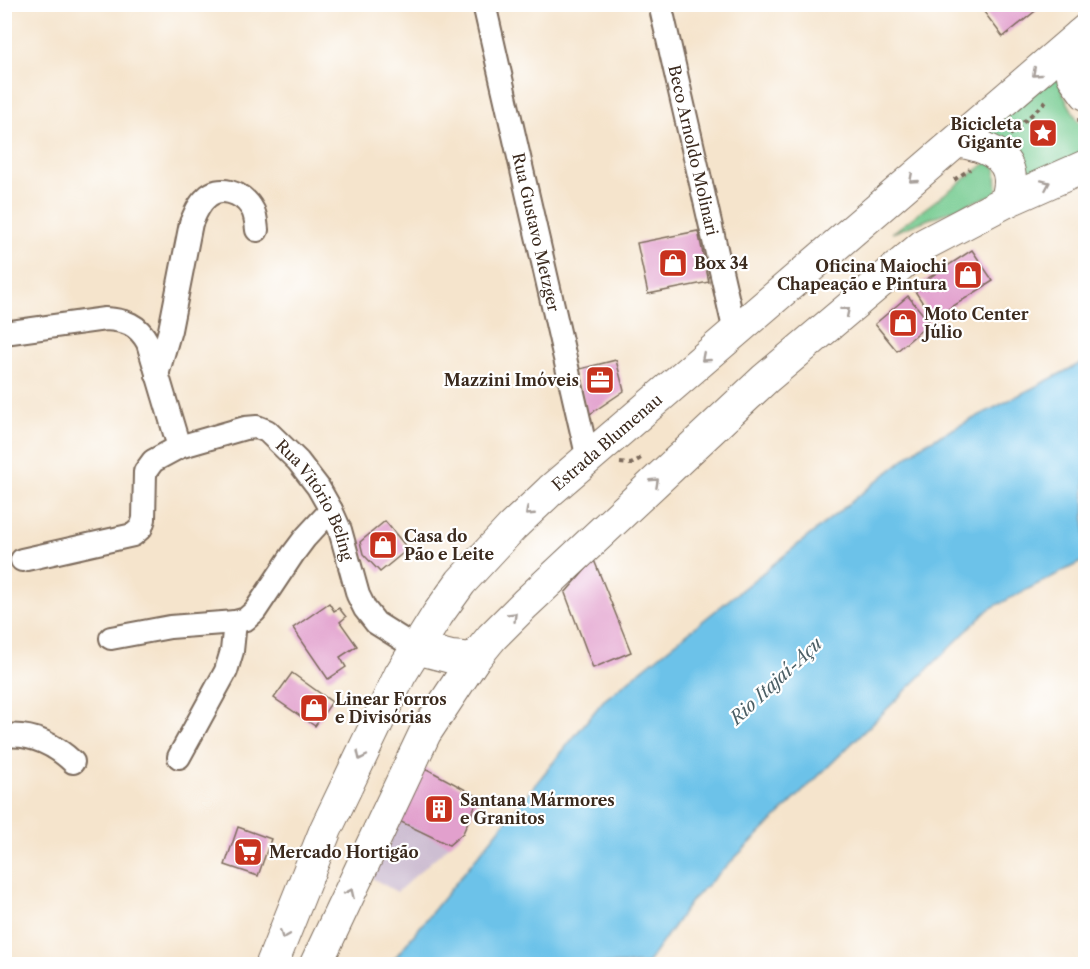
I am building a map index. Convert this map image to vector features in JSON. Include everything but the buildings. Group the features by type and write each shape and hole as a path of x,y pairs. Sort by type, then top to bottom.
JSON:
{"main road":[{"name":"Estrada Blumenau","path":"272,964 326,829 400,675 455,590 485,555 551,490 1083,32"},
{"path":"1083,32 1073,76 1086,94"},
{"path":"958,141 976,144 993,152 1005,163 1010,180 1007,201"},
{"path":"316,964 425,733 474,659 492,637 525,603 765,379 925,244 1007,201 1086,166"},
{"path":"416,648 451,657 474,659"}],"street":[{"name":"Rua Gustavo Metzger","path":"484,4 588,459"},
{"name":"Beco Arnoldo Molinari","path":"660,4 735,332"},
{"path":"157,375 170,330 191,222 198,207 207,196 217,192 228,191 237,194 255,214 257,230"},
{"path":"4,333 105,319 128,323 138,329 148,343 179,447"},
{"name":"Rua Vitório Beling","path":"22,560 134,535 141,528 144,519 145,472 153,461 179,447 245,428 257,427 267,431 298,461 318,487 340,530 358,595 365,609 376,623 416,648"},
{"path":"111,638 170,627 235,622 246,618 255,611 299,546 331,510"},
{"path":"179,757 226,671 232,651 235,622"},
{"path":"4,736 31,736 49,744 73,762"}],"shaded area":[{"path":"425,768 479,797 463,833 397,892 372,878"}],"green space":[{"path":"1060,65 1063,94 1078,121 1085,127 1085,155 1020,184 978,133"},
{"path":"989,161 996,169 997,193 892,233"}],"water":[{"name":"Rio Itajaí-Açu","path":"1085,361 1085,560 989,609 692,900 647,964 390,964 603,701 922,445"}],"place":[{"name":"Bicicleta Gigante","path":"1043,133"},
{"name":"Box 34","path":"673,263"},
{"name":"Oficina Maiochi Chapeação e Pintura","path":"968,275"},
{"name":"Moto Center Júlio","path":"903,323"},
{"name":"Mazzini Imóveis","path":"600,380"},
{"name":"Casa do Pão e Leite","path":"383,545"},
{"name":"Linear Forros e Divisórias","path":"314,708"},
{"name":"Santana Mármores e Granitos","path":"439,809"},
{"name":"Mercado Hortigão","path":"248,852"}]}
